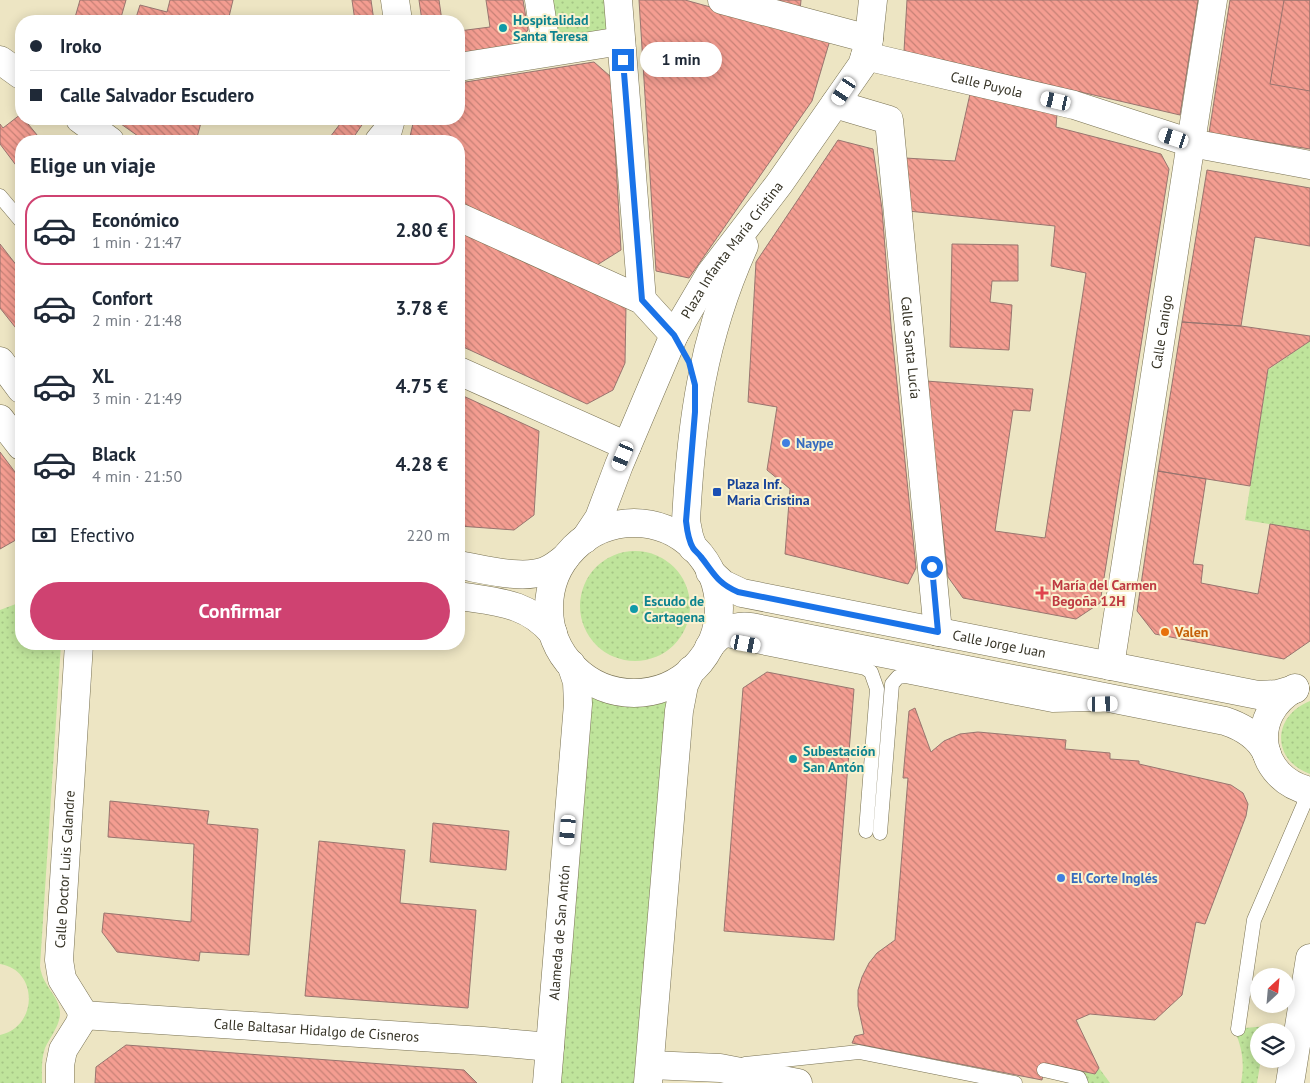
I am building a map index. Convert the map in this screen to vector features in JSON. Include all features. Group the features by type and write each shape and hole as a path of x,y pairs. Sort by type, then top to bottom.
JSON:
{"main road":[{"path":"395,0 397,15"},
{"path":"538,0 547,52"},
{"path":"465,220 642,300 618,0"},
{"name":"Calle Puyola","path":"722,0 867,48 1074,105 1191,143 1310,165"},
{"path":"779,184 862,65 867,48 873,0"},
{"name":"Calle Canigo","path":"1110,666 1213,0"},
{"path":"465,66 621,41"},
{"path":"0,60 15,71"},
{"name":"Calle Santa Lucía","path":"835,104 889,120 938,632"},
{"path":"84,128 98,135"},
{"name":"Plaza Infanta María Cristina","path":"585,539 599,531 615,526 639,524 667,530 693,548 702,558 710,572 716,589 719,611 716,629 710,646 701,659 682,678 664,687 648,691 628,692 596,684 582,675 559,648 553,633 549,608 551,592 557,572 565,558 585,539 599,518 674,335 710,274 779,184"},
{"name":"Plaza Infanta María Cristina","path":"693,548 686,521 695,412 710,336 725,292 744,247 779,184"},
{"name":"Plaza Infanta María Cristina","path":"642,300 674,335"},
{"path":"674,335 689,362 696,396 695,412"},
{"path":"465,374 627,446"},
{"path":"0,419 15,438"},
{"path":"465,566 516,574 531,574 547,570 565,558"},
{"name":"Calle Jorge Juan","path":"710,572 723,584 742,593 1258,695 1278,694 1302,686"},
{"path":"465,597 519,607 534,615 553,633"},
{"path":"710,646 728,630 734,627 745,626 1236,724 1255,737 1277,772 1303,790"},
{"name":"Calle Doctor Luis Calandre","path":"78,650 59,960 62,979 80,1008 82,1015"},
{"name":"Alameda de San Antón","path":"547,1083 578,704 577,682 571,664"},
{"path":"691,670 684,685 679,711 649,1074 720,1068 798,1083"},
{"path":"1267,754 1264,737 1270,712 1281,698 1302,686"},
{"path":"1290,1083 1310,958"},
{"path":"60,1083 60,1065 64,1050 80,1023 82,1015"},
{"name":"Calle Baltasar Hidalgo de Cisneros","path":"82,1015 550,1047"}],"lane":[{"path":"0,196 15,215"},
{"path":"710,646 726,640 865,668 871,672 877,689 866,831"},
{"path":"880,832 892,684 898,677 905,676 1052,705 1138,704"},
{"path":"1238,1029 1254,920 1304,804 1303,790"},
{"path":"720,1068 859,1052 1015,1083"},
{"path":"1044,1070 1079,1078 1081,1083"}],"green space":[{"path":"552,0 609,0 614,33 558,42"},
{"path":"1310,341 1310,531 1245,520 1268,370"},
{"path":"635,551 656,555 674,567 686,585 690,606 686,627 674,645 656,657 635,661 614,657 596,645 584,627 580,606 584,585 596,567 614,555"},
{"path":"15,604 15,650 61,650 40,966 44,979 57,1000 60,1017 45,1048 42,1065 42,1083 0,1083 0,1035 13,1030 22,1021 27,1011 29,999 27,987 22,976 13,968 0,964 0,610"},
{"path":"582,675 604,686 626,691 648,691 671,684 648,1083 547,1083"},
{"path":"1310,701 1310,774 1297,767 1288,759 1283,749 1281,738 1283,727 1288,717 1297,708"},
{"path":"1250,1028 1250,1068 1260,1068 1257,1083 1241,1083 1242,1055 1234,1029"},
{"path":"1099,1068 1110,1083 1081,1083 1079,1078 1082,1071 1095,1074"}],"building":[{"path":"80,0 126,0 122,15 76,15"},
{"path":"170,0 233,0 229,15 137,15 140,5 167,12"},
{"path":"352,0 371,0 373,15 354,15"},
{"path":"419,0 439,0 441,15 421,15"},
{"name":"Hospitalidad Santa Teresa","path":"486,0 523,0 528,30 514,48 465,55 465,30 490,27"},
{"path":"639,0 685,0 830,40 812,101 689,278 656,271"},
{"path":"761,0 801,0 800,11"},
{"path":"907,0 1198,0 1180,115 904,51"},
{"path":"1230,0 1310,0 1310,149 1209,133"},
{"path":"1284,0 1310,0 1310,91 1270,84"},
{"path":"594,62 611,77 621,250 597,265 465,205 465,135 410,135 413,125 465,125 465,82"},
{"path":"970,94 1057,114 1056,127 1161,154 1169,169 1100,603 1076,619 963,598 948,577 926,381 1033,389 1030,411 1013,410 995,531 1045,538 1086,273 1051,266 1055,226 908,211 905,158 955,161"},
{"path":"15,119 15,125 29,125 37,135 15,135 15,164 0,144 0,124 3,128"},
{"path":"122,125 200,125 198,135 137,135"},
{"path":"339,125 362,125 355,135 332,135"},
{"path":"838,140 873,149 882,209 891,325 916,568 908,584 785,554 790,489 767,470 777,407 748,402 756,262"},
{"path":"1207,170 1310,188 1310,246 1255,237 1241,326 1182,322"},
{"path":"465,234 626,306 625,363 613,390 587,404 465,348"},
{"path":"0,244 15,263 15,327 0,308"},
{"path":"952,244 1018,245 1018,281 992,281 990,302 1012,305 1009,350 950,347"},
{"path":"1182,322 1241,326 1310,336 1310,341 1268,369 1250,486 1158,471"},
{"path":"465,397 539,431 534,515 514,530 465,526"},
{"path":"0,452 15,472 15,540 0,549"},
{"path":"1158,471 1206,479 1193,564 1203,565 1201,583 1258,594 1270,524 1310,531 1310,641 1284,659 1155,634 1137,611"},
{"name":"Subestación San Antón","path":"767,672 854,689 834,940 724,931 743,688"},
{"name":"El Corte Inglés","path":"915,708 931,752 944,741 960,734 978,732 1066,740 1065,749 1110,753 1110,759 1139,761 1139,764 1231,785 1243,793 1248,804 1246,816 1205,924 1196,922 1182,995 1155,1020 1090,1014 1076,1020 1099,1068 1095,1074 1045,1063 1042,1080 852,1043 855,1036 864,1034 858,1006 858,990 862,977 877,953 895,940 908,778 903,778 909,711"},
{"path":"110,801 209,811 207,824 258,829 249,955 200,952 199,961 117,952 102,932 104,913 191,922 194,844 108,837"},
{"path":"433,823 509,831 506,870 430,862"},
{"path":"319,841 405,850 400,903 476,910 468,1008 305,996"},
{"path":"126,1045 464,1070 477,1083 95,1083 96,1067"}],"place":[{"name":"Hospitalidad Santa Teresa","path":"503,28"},
{"name":"Naype","path":"786,443"},
{"name":"Plaza Inf. Maria Cristina","path":"717,492"},
{"name":"María del Carmen Begoña 12H","path":"1042,593"},
{"name":"Escudo de Cartagena","path":"634,609"},
{"name":"Valen","path":"1165,632"},
{"name":"Subestación San Antón","path":"793,759"},
{"name":"El Corte Inglés","path":"1061,878"}],"route":[{"path":"623,60 642,300 674,335 689,362 695,385 695,412 686,521 693,548 702,558 710,572 723,584 738,592 938,632 932,567"}]}
